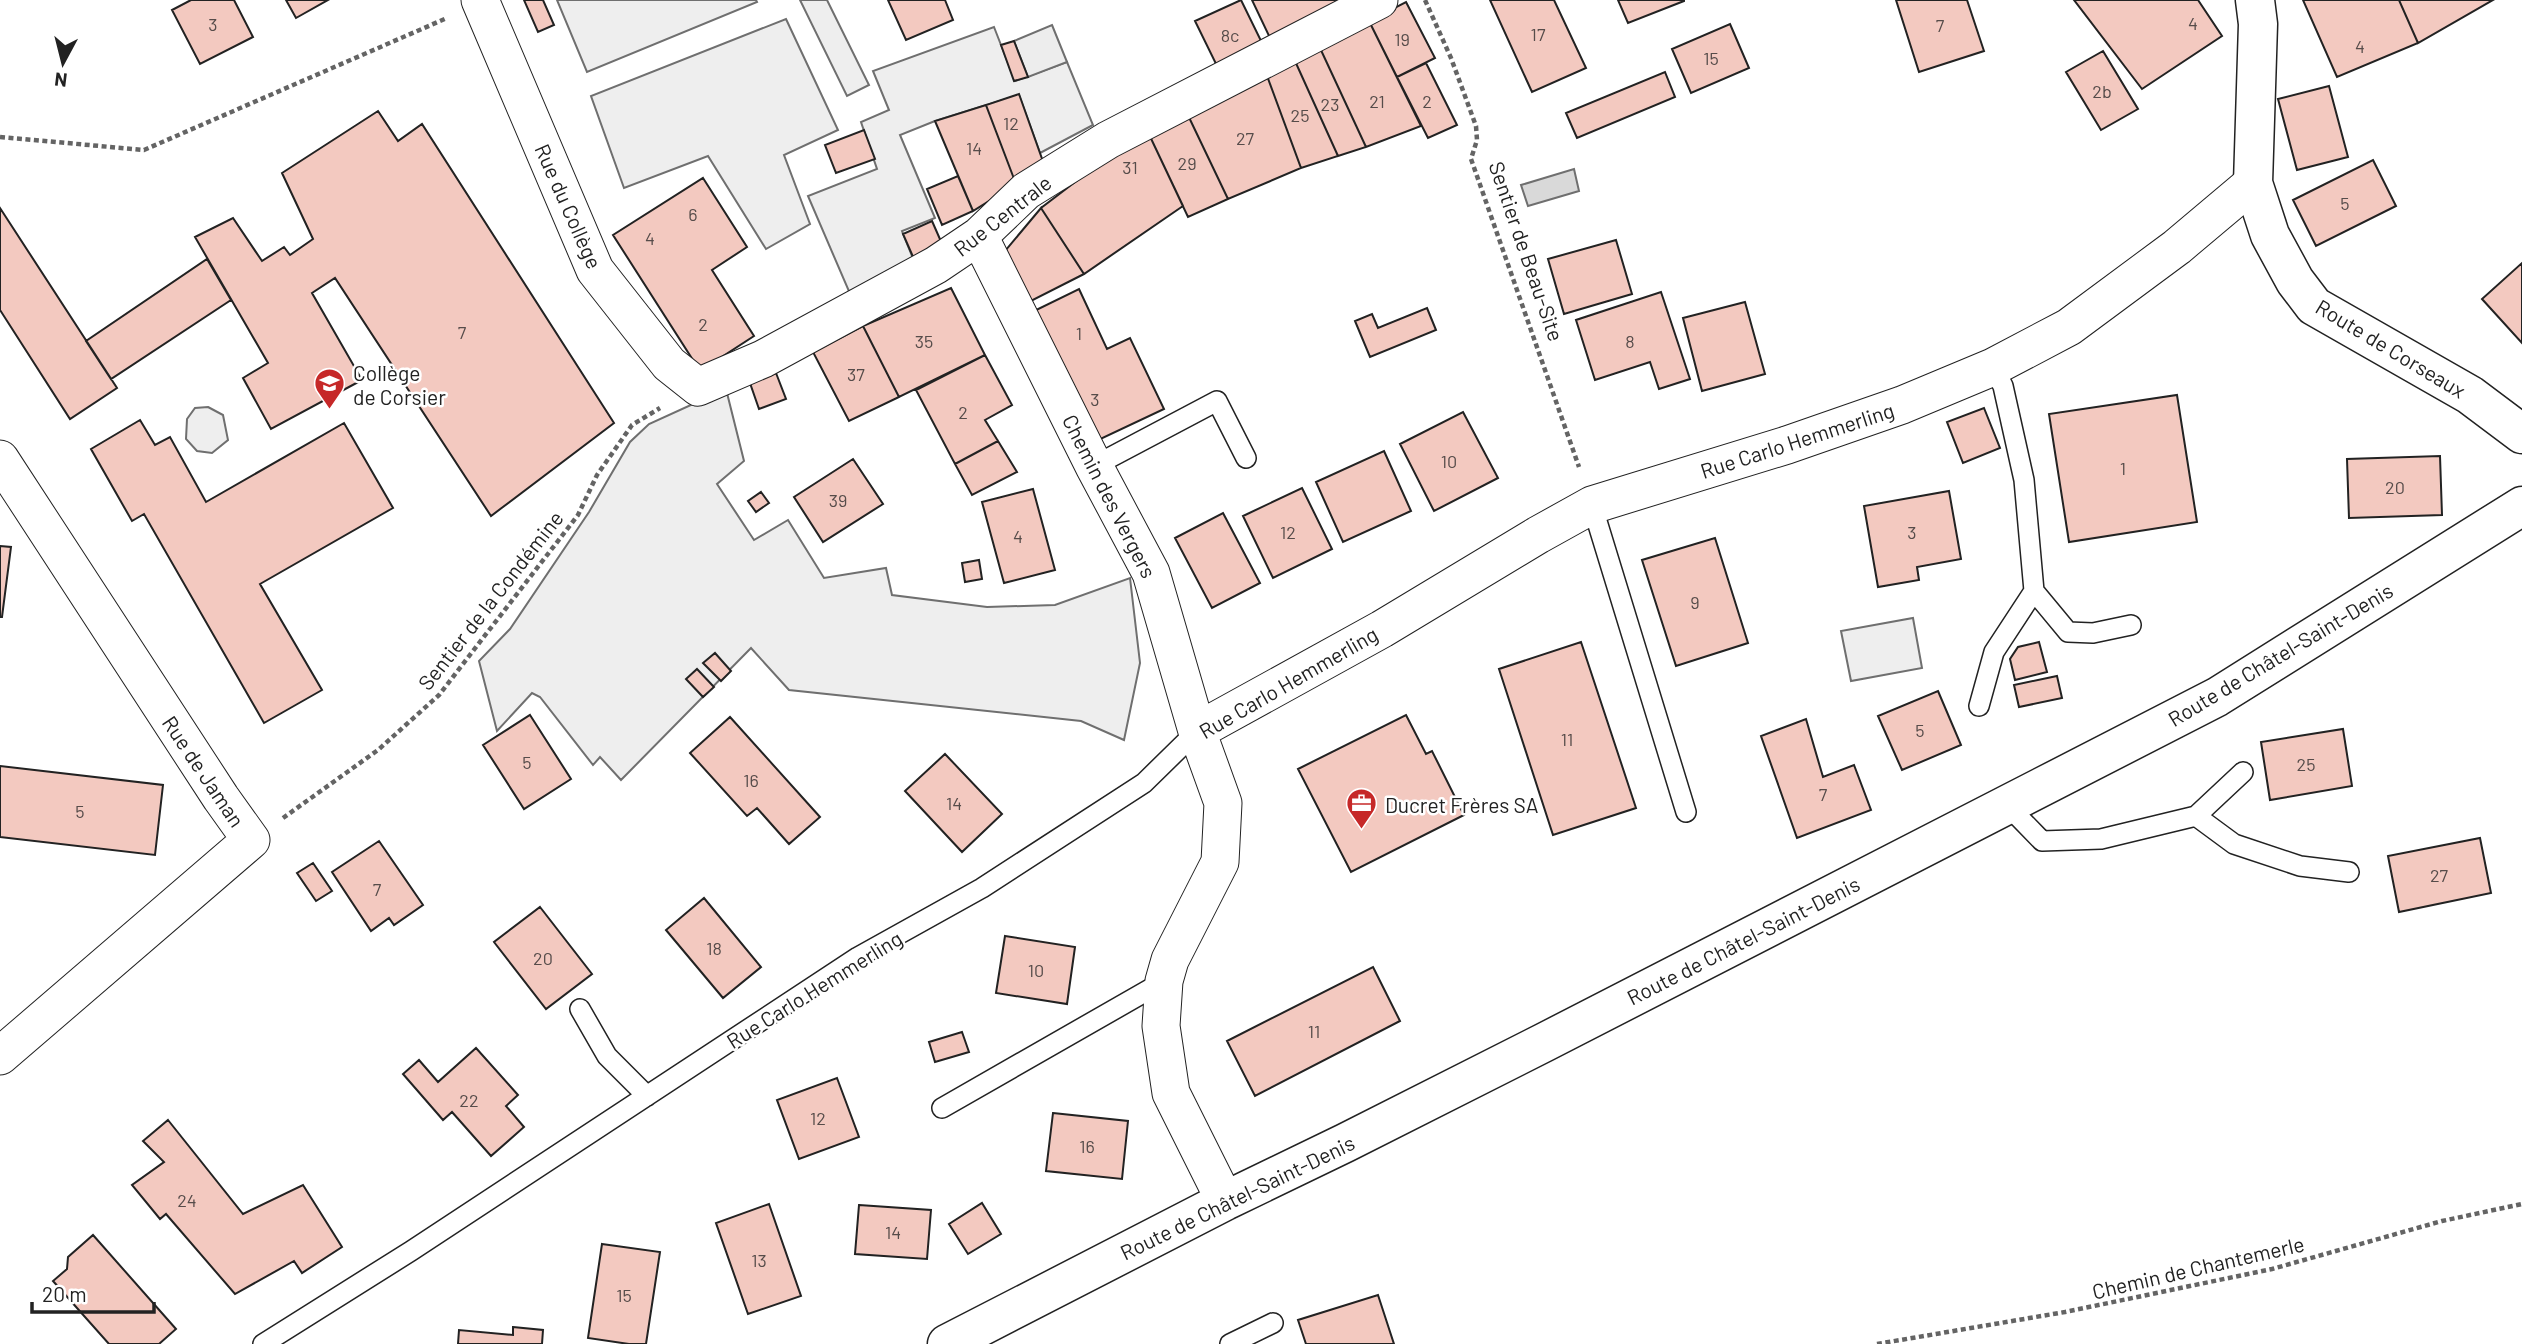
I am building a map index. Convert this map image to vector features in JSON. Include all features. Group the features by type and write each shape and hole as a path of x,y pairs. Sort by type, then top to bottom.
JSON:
{"main road":[{"name":"Route de Corseaux","path":"2255,0 2258,24 2253,183 2270,236 2295,281 2314,306 2470,395 2522,434"},
{"name":"Route de Châtel-Saint-Denis","path":"947,1344 1225,1201 1357,1138 2217,696 2522,506"}],"street":[{"name":"Rue Centrale","path":"698,387 763,359 936,265 979,236 1026,191 1108,140 1379,0"},
{"name":"Rue du Collège","path":"481,1 595,270 669,365 698,387"},
{"name":"Rue Carlo Hemmerling","path":"1197,731 1382,629 1538,535 1587,492 1799,441 1902,405 1993,367 2069,327 2177,247 2253,183"},
{"name":"Chemin des Vergers","path":"979,236 1094,466 1151,573 1197,731 1223,803 1220,863 1170,960 1164,981 1161,1026 1171,1093 1225,1201"},
{"name":"Rue de Jaman","path":"0,459 207,778 251,840 0,1056"}],"lane":[{"path":"1993,367 2003,386 2024,480 2034,591 2068,632 2093,633 2131,625"},
{"path":"1094,466 1217,401 1245,458"},
{"path":"1587,492 1686,812"},
{"path":"1979,706 1994,652 2034,591"},
{"name":"Rue Carlo Hemmerling","path":"263,1344 432,1237 858,957 982,888 1144,783 1197,731"},
{"path":"2006,804 2042,841 2101,839 2196,816 2244,772"},
{"path":"2196,816 2234,844 2300,866 2349,872"},
{"path":"942,1108 1164,981"},
{"path":"580,1009 607,1056 647,1096"},
{"path":"1230,1344 1273,1324"}],"path":[{"name":"Sentier de Beau-Site","path":"1425,0 1451,58 1476,126 1477,140 1471,159 1587,492"},
{"path":"0,137 144,150 481,1"},
{"name":"Sentier de la Condémine","path":"251,840 378,750 439,695 578,515 597,475 632,425 698,387"},
{"name":"Chemin de Chantemerle","path":"1877,1344 2065,1312 2272,1269 2442,1221 2522,1204"}],"shaded area":[{"path":"557,0 756,0 757,2 587,72"},
{"path":"800,0 827,0 869,85 847,96"},
{"path":"786,19 838,130 784,155 810,224 766,249 708,156 624,188 591,96"},
{"path":"1052,25 1067,62 1028,77 1014,41"},
{"path":"994,27 1015,81 1067,62 1093,125 1040,153 1019,95 935,121 900,135 935,218 902,231 916,266 851,296 808,196 877,169 861,122 889,110 873,71"},
{"path":"1574,169 1579,191 1528,206 1521,185"},
{"path":"726,389 744,461 717,484 754,540 788,520 824,578 886,568 892,595 987,607 1055,605 1130,578 1140,663 1124,740 1081,721 789,690 751,648 621,780 600,757 593,765 540,697 532,693 497,731 479,661 510,629 589,512 630,442 649,424"},
{"path":"208,407 223,415 228,440 212,453 197,451 186,439 187,419 195,408"},
{"path":"1913,618 1922,668 1851,681 1841,631"}],"building":[{"path":"191,0 234,0 253,37 200,64 172,10"},
{"path":"286,0 328,0 296,18"},
{"path":"524,0 543,0 554,25 538,32"},
{"path":"888,0 945,0 953,20 906,40"},
{"path":"1241,0 1265,49 1219,70 1195,21"},
{"path":"1252,0 1350,0 1270,38"},
{"path":"1490,0 1554,0 1586,68 1532,92"},
{"path":"1618,0 1684,0 1684,1 1628,23"},
{"path":"1896,0 1967,0 1984,51 1919,72"},
{"path":"2074,0 2198,0 2222,36 2142,89"},
{"path":"2303,0 2399,0 2418,43 2337,77"},
{"path":"2399,0 2493,0 2418,43"},
{"path":"1406,2 1435,58 1397,77 1369,21"},
{"path":"1369,21 1421,126 1366,147 1320,48"},
{"path":"1730,24 1749,68 1691,93 1672,49"},
{"path":"1014,41 1028,77 1014,81 1001,45"},
{"path":"1320,48 1366,147 1338,156 1295,61"},
{"path":"2103,51 2138,109 2101,130 2066,72"},
{"path":"1295,61 1338,156 1301,168 1266,73"},
{"path":"1426,63 1457,125 1428,138 1397,77"},
{"path":"1665,72 1675,97 1577,138 1566,113"},
{"path":"1266,73 1301,168 1228,199 1185,109"},
{"path":"2329,86 2348,157 2297,170 2278,99"},
{"path":"1019,94 1046,170 1016,184 986,105"},
{"path":"986,105 1016,184 973,211 935,121"},
{"path":"1185,109 1228,199 1188,217 1146,128"},
{"path":"378,111 398,141 422,124 614,423 491,516 335,278 312,293 362,380 271,429 243,378 268,363 195,237 233,218 262,261 284,247 290,255 313,239 282,173"},
{"path":"1146,128 1183,206 1084,274 1041,208"},
{"path":"864,130 875,159 836,173 825,145"},
{"path":"2373,160 2396,206 2316,246 2293,200"},
{"path":"958,176 973,211 942,225 927,189"},
{"path":"703,178 747,247 712,270 754,336 700,371 613,235"},
{"path":"0,208 117,388 70,419 0,310"},
{"path":"1041,208 1084,274 1027,303 1000,257"},
{"path":"932,221 943,246 914,259 903,234"},
{"path":"1616,240 1632,294 1564,314 1548,259"},
{"path":"207,259 231,300 111,379 86,341"},
{"path":"2522,263 2522,343 2482,299"},
{"path":"951,288 985,355 899,397 863,326"},
{"path":"1079,289 1107,349 1130,338 1164,409 1092,443 1030,313"},
{"path":"1661,292 1690,379 1659,389 1650,362 1595,380 1576,320"},
{"path":"1745,302 1765,374 1702,391 1683,318"},
{"path":"1427,308 1436,330 1370,357 1355,321 1372,314 1378,328"},
{"path":"863,326 899,397 849,421 813,352"},
{"path":"985,355 1012,405 985,420 998,441 955,464 916,390"},
{"path":"776,373 786,399 759,409 750,383"},
{"path":"2177,395 2197,522 2069,542 2049,414"},
{"path":"1984,408 2000,448 1963,463 1947,422"},
{"path":"1463,412 1498,478 1434,511 1400,444"},
{"path":"140,420 155,445 170,437 206,502 344,423 393,508 260,584 322,690 264,723 144,514 132,521 91,449"},
{"path":"998,441 1017,472 972,495 955,464"},
{"path":"1384,451 1411,511 1343,542 1316,482"},
{"path":"2440,456 2442,515 2349,518 2347,459"},
{"path":"853,459 883,504 823,542 794,497"},
{"path":"1302,488 1332,549 1273,578 1243,516"},
{"path":"1033,489 1055,570 1004,583 982,502"},
{"path":"1949,491 1961,559 1917,567 1919,580 1878,587 1864,506"},
{"path":"761,492 769,503 756,512 748,501"},
{"path":"1223,513 1260,583 1212,608 1175,538"},
{"path":"1715,538 1748,643 1676,666 1642,560"},
{"path":"0,546 11,547 2,617 0,617"},
{"path":"979,560 982,579 965,582 962,563"},
{"path":"1581,642 1636,808 1553,835 1499,669"},
{"path":"2039,642 2047,672 2015,680 2010,659 2018,647"},
{"path":"715,653 731,671 721,681 703,663"},
{"path":"697,669 714,687 703,697 686,679"},
{"path":"2057,676 2062,698 2019,707 2014,685"},
{"path":"1938,691 1961,745 1902,770 1878,716"},
{"path":"530,715 571,779 524,809 483,745"},
{"path":"1406,715 1426,754 1432,751 1464,815 1351,872 1298,769"},
{"path":"730,717 820,817 789,844 757,808 747,816 690,753"},
{"path":"1806,719 1823,777 1854,765 1871,810 1797,838 1761,736"},
{"path":"2343,729 2352,786 2270,800 2261,742"},
{"path":"945,754 1002,814 962,852 905,791"},
{"path":"0,766 163,785 155,855 0,837"},
{"path":"2480,838 2491,893 2399,912 2388,856"},
{"path":"379,841 423,905 394,925 389,918 371,931 332,872"},
{"path":"313,863 332,891 316,901 297,873"},
{"path":"704,898 761,967 723,998 666,930"},
{"path":"540,907 592,974 546,1009 494,942"},
{"path":"1005,936 1075,947 1067,1004 996,993"},
{"path":"1373,967 1400,1021 1255,1096 1227,1041"},
{"path":"962,1032 969,1052 935,1062 929,1042"},
{"path":"476,1048 518,1095 506,1106 524,1127 491,1156 452,1112 443,1120 403,1074 419,1060 438,1082"},
{"path":"837,1078 859,1137 799,1159 777,1100"},
{"path":"1053,1113 1128,1121 1122,1179 1046,1171"},
{"path":"168,1120 243,1214 303,1185 342,1247 302,1273 294,1261 235,1294 166,1214 160,1219 132,1185 164,1162 143,1141"},
{"path":"982,1203 1001,1234 968,1254 949,1224"},
{"path":"769,1204 801,1296 748,1314 716,1223"},
{"path":"859,1205 931,1210 927,1259 855,1254"},
{"path":"93,1235 176,1329 159,1344 109,1344 53,1281 67,1269 68,1257"},
{"path":"602,1244 660,1252 646,1344 588,1338"},
{"path":"1378,1295 1394,1344 1306,1344 1298,1320"},
{"path":"513,1327 543,1330 542,1344 458,1344 459,1330 513,1335"}],"place":[{"name":"Collège de Corsier","path":"330,411"},
{"name":"Ducret Frères SA","path":"1362,831"}]}
